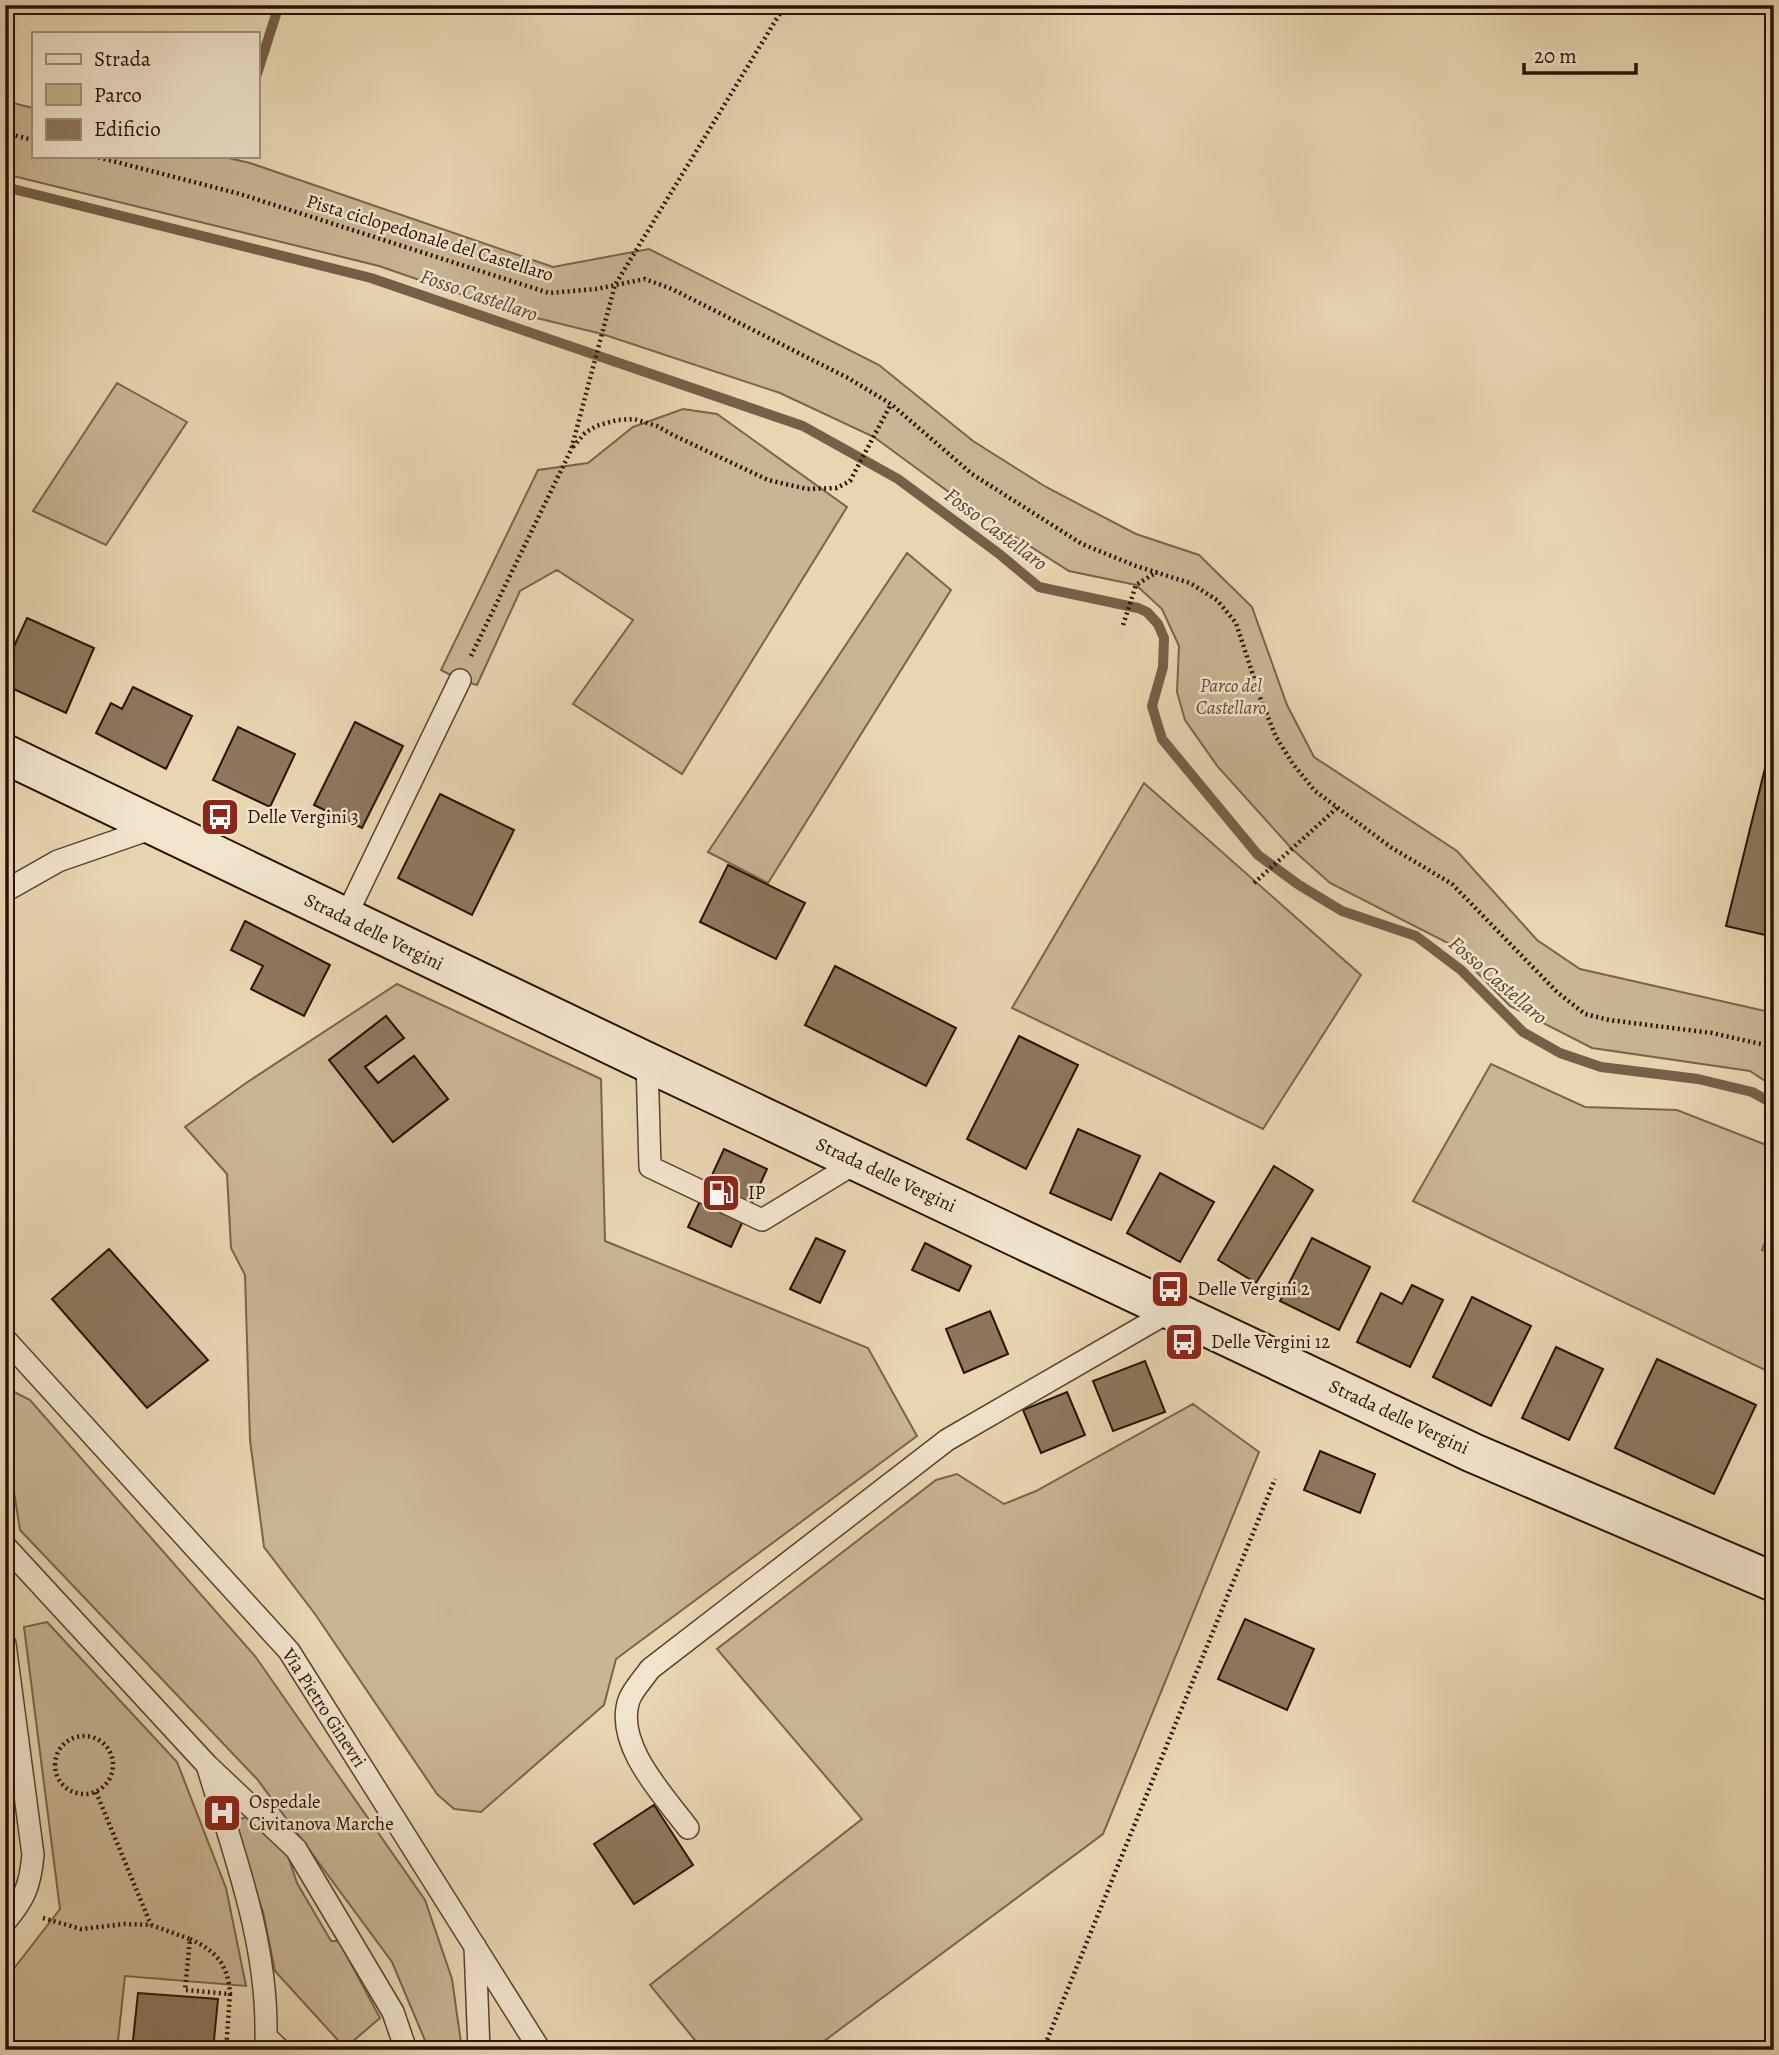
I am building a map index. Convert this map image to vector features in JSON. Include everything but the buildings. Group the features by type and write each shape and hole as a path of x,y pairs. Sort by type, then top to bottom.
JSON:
{"main road":[{"name":"Strada delle Vergini","path":"5,754 1473,1453 1774,1582"}],"lane":[{"path":"345,918 460,680"},
{"path":"5,891 58,861 156,827"},
{"path":"647,1062 650,1167 704,1193 762,1220 858,1162"},
{"path":"688,1828 639,1762 630,1740 626,1720 630,1700 650,1669 947,1440 1172,1310"},
{"name":"Via Pietro Ginevri","path":"5,1339 289,1651 540,2050"},
{"path":"5,1546 207,1765 296,1849 393,2012 406,2050"},
{"path":"5,1644 33,1855 30,1882 21,1903 5,1922"},
{"path":"207,1765 250,1906 267,2002 271,2045"},
{"path":"475,1944 479,2050"}],"path":[{"path":"460,680 570,450 615,285 785,5"},
{"path":"5,132 32,140"},
{"name":"Pista ciclopedonale del Castellaro","path":"101,158 240,194 550,293 596,289 645,279 672,289 848,378 891,404 972,474 1082,544 1136,566 1190,583 1217,600 1236,623 1276,737 1315,791 1392,848 1452,884 1557,992 1585,1014 1609,1020 1712,1032 1774,1047"},
{"path":"570,450 585,433 596,426 634,419 657,426 768,480 807,489 837,488 850,481 891,404"},
{"path":"1123,625 1136,585 1157,572"},
{"path":"1254,883 1337,808"},
{"path":"1042,2050 1275,1479"},
{"path":"79,1737 98,1740 111,1753 113,1762 110,1780 96,1792 76,1793 61,1782 57,1773 58,1754 63,1746 79,1737"},
{"path":"96,1792 151,1925"},
{"path":"35,1916 81,1928 125,1924 151,1925 190,1939 219,1956 226,1969 230,1994 226,2050"},
{"path":"190,1939 185,1990 230,1994 267,2002"}],"green space":[{"name":"Parco del Castellaro","path":"5,101 32,108 32,158 229,158 553,267 649,249 879,365 973,441 1046,487 1136,534 1199,555 1252,607 1287,705 1314,757 1457,851 1537,940 1580,969 1774,1013 1774,1087 1750,1071 1592,1048 1510,1006 1448,943 1330,883 1292,849 1218,767 1185,720 1177,692 1179,646 1162,609 1136,585 1069,571 976,512 874,437 780,393 602,334 512,312 379,266 5,174"},
{"path":"117,383 187,422 106,545 33,511"},
{"path":"683,409 717,414 847,507 682,774 573,704 633,620 557,570 520,591 477,685 441,670 538,470 588,463 633,427"},
{"path":"907,553 951,590 768,883 708,852"},
{"path":"1144,783 1361,975 1263,1129 1012,1008"},
{"path":"397,984 601,1079 605,1241 868,1348 917,1436 616,1659 604,1705 481,1812 454,1809 437,1794 315,1614 264,1547 250,1440 245,1275 231,1248 227,1174 185,1127 246,1083","holes":["386,1016 403,1038 365,1067 378,1083 414,1056 448,1099 393,1142 330,1060"]},
{"path":"1491,1064 1585,1107 1677,1110 1774,1148 1774,1221 1762,1250 1774,1255 1774,1359 1769,1372 1413,1201"},
{"path":"5,1387 30,1400 255,1656 425,1900 452,1979 462,2050 429,2050 392,1962 257,1779 20,1530 5,1435"},
{"path":"1193,1404 1259,1452 1103,1834 812,2050 703,2050 650,1985 862,1819 717,1649 936,1480 957,1474 1004,1504 1036,1491"},
{"path":"47,1622 177,1762 226,1888 246,1986 125,1976 117,2050 5,2050 5,1980 60,1909 24,1627"},
{"path":"249,1816 288,1856 297,1883 331,1941 339,1941 380,2018 345,2048 275,1971 263,1912 235,1829 240,1819"}],"waterway":[{"path":"259,68 279,5"},
{"name":"Fosso Castellaro","path":"5,187 371,278 803,426 898,479 1039,587 1147,612 1158,624 1164,638 1163,667 1152,706 1162,739 1258,855 1299,885 1342,911 1416,936 1461,970 1523,1032 1560,1053 1601,1067 1698,1079 1752,1092 1774,1104"}],"place":[{"name":"Delle Vergini 3","path":"220,817"},
{"name":"IP","path":"721,1193"},
{"name":"Delle Vergini 2","path":"1170,1289"},
{"name":"Delle Vergini 12","path":"1184,1342"},
{"name":"Ospedale Civitanova Marche","path":"222,1813"}]}
